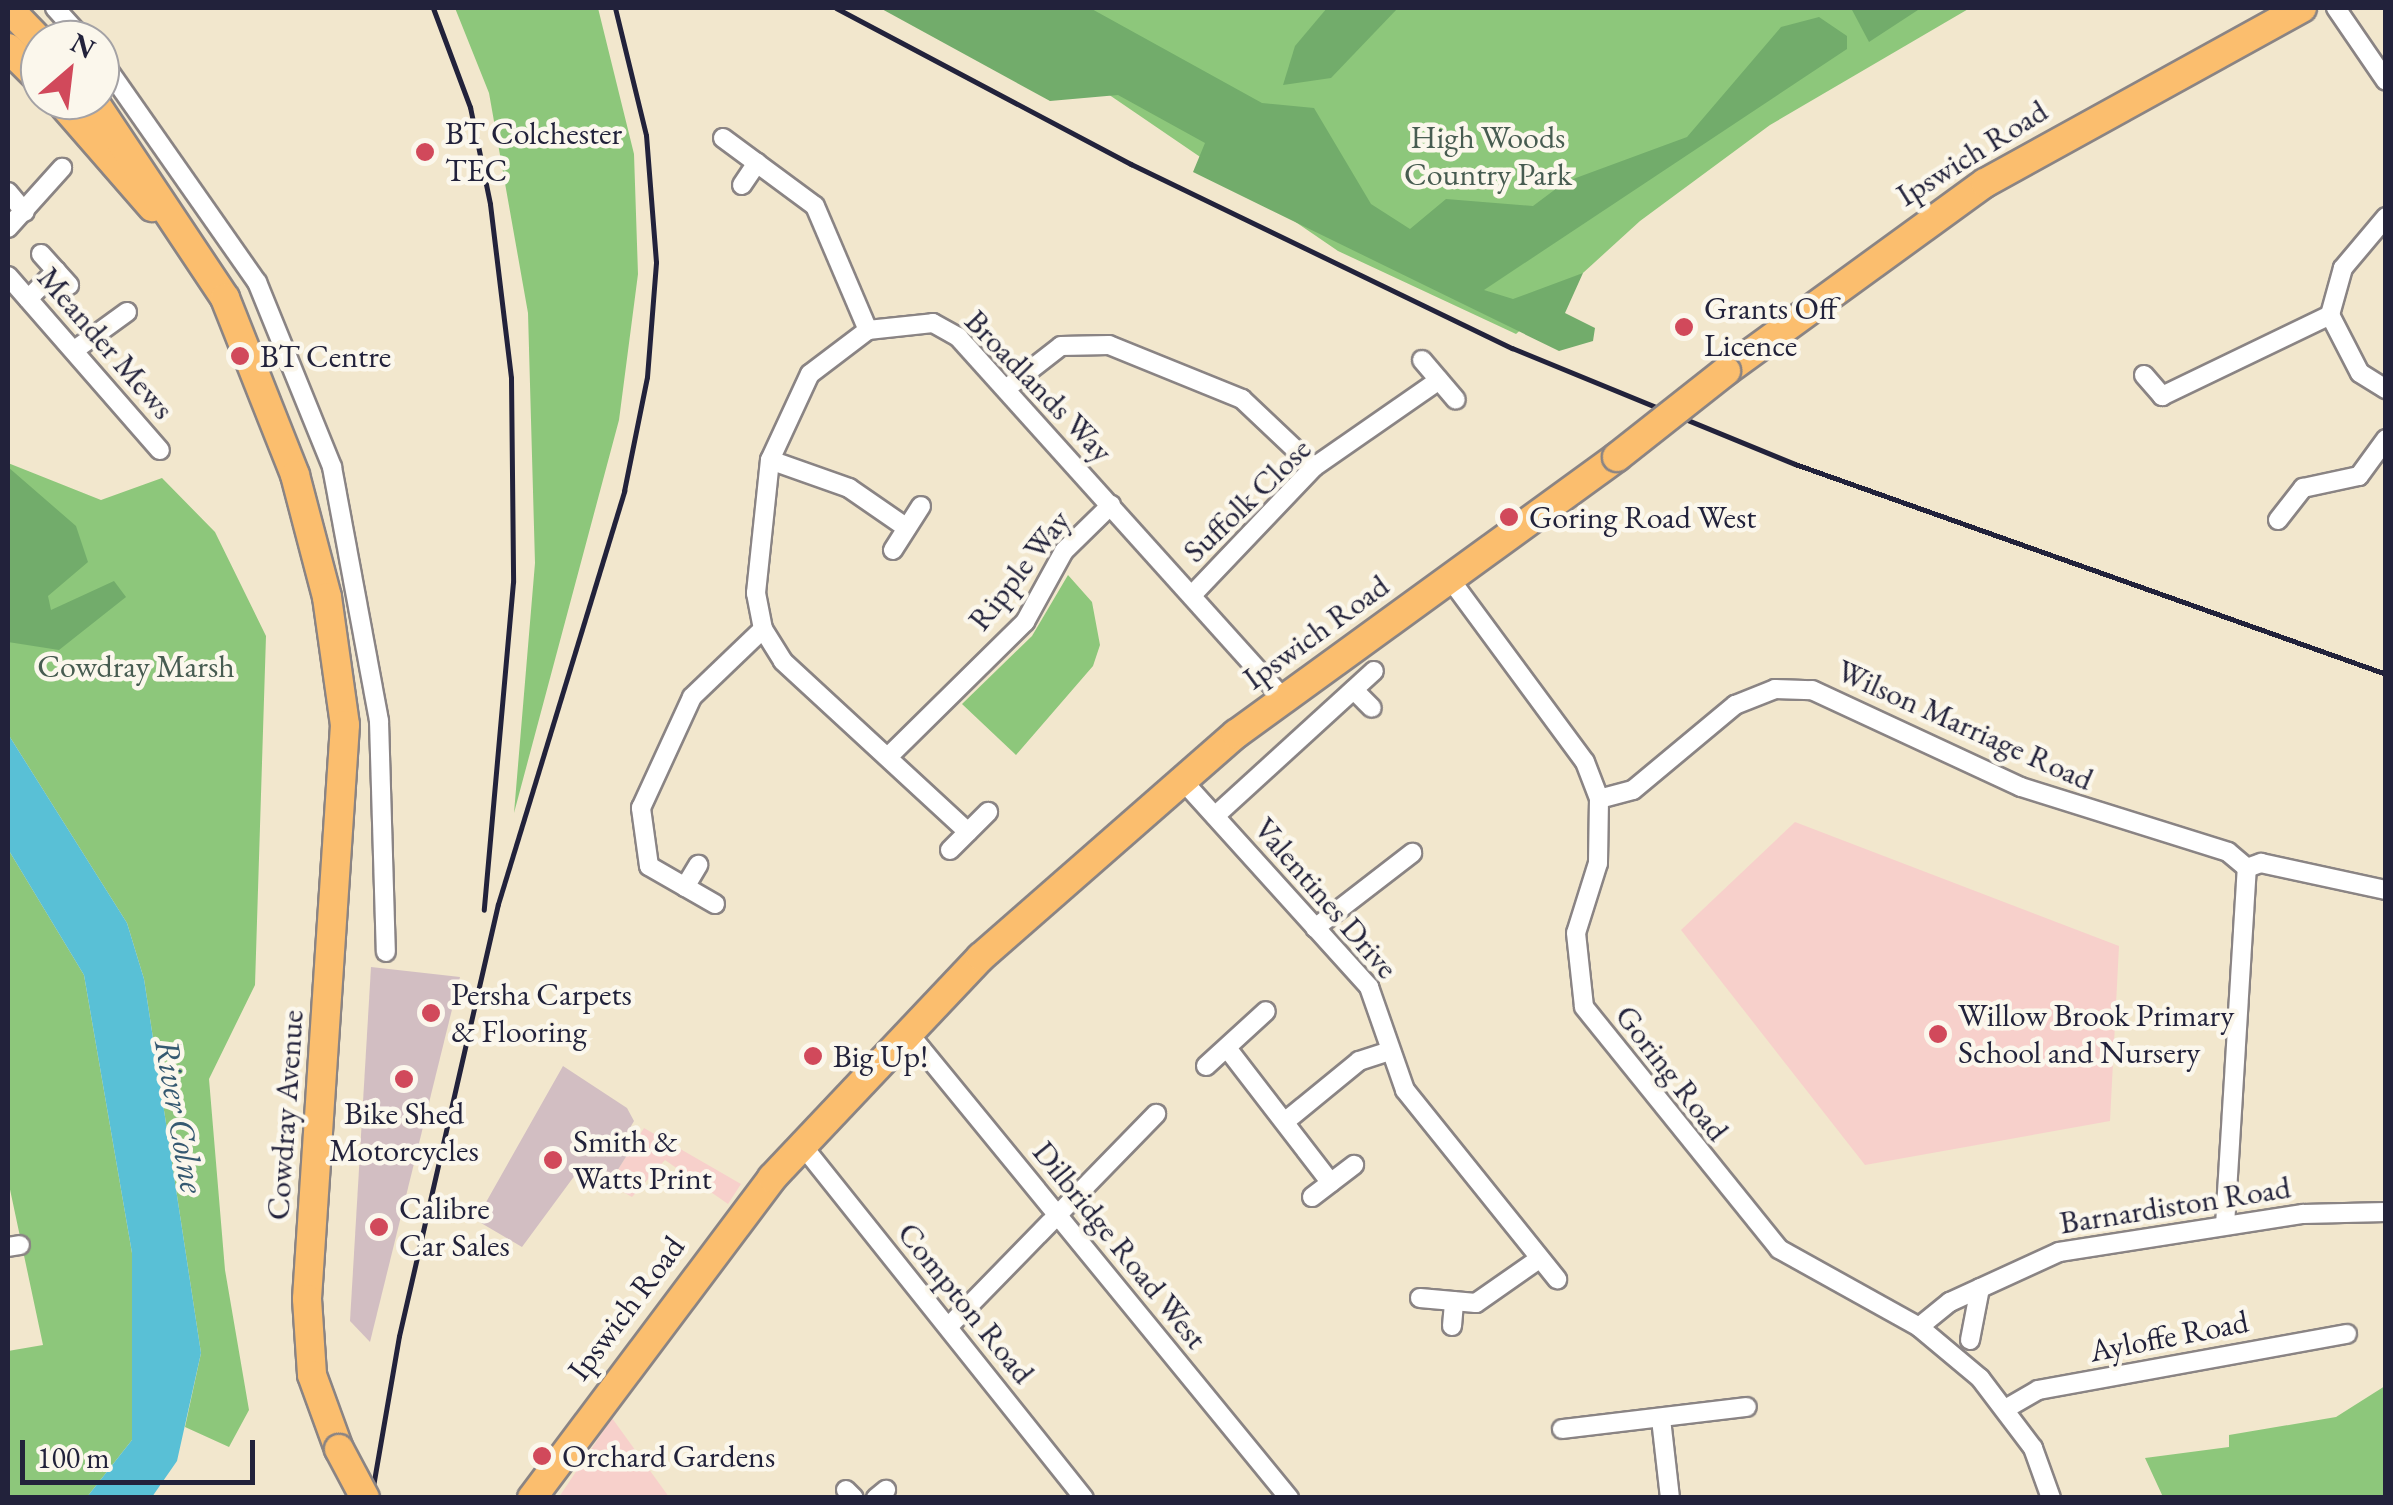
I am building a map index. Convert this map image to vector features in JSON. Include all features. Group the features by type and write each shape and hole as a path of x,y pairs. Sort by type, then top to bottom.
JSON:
{"main road":[{"name":"Ipswich Road","path":"532,1498 802,1145 906,1030 1183,781 1283,698 1450,580 1985,182 2302,8"},
{"name":"Cowdray Avenue","path":"77,120 225,298"},
{"name":"Cowdray Avenue","path":"107,120 180,221 225,298 315,539 345,725 307,1299 312,1375 338,1449 364,1498"}],"street":[{"path":"2336,8 2386,81"},
{"path":"120,85 204,200 257,282 306,391 351,535 379,721 386,952"},
{"path":"723,138 815,206 868,330 810,374 770,460 756,593 763,629 784,661 968,832"},
{"path":"742,185 757,163"},
{"path":"8,228 62,168"},
{"path":"8,192 25,212"},
{"path":"180,221 204,200"},
{"path":"2386,217 2342,268 2330,315 2360,373 2386,389"},
{"path":"28,299 63,278 40,254"},
{"name":"Meander Mews","path":"8,276 76,349 160,450"},
{"path":"225,298 257,282"},
{"path":"76,349 127,312"},
{"path":"2144,375 2162,396 2330,315"},
{"name":"Broadlands Way","path":"868,330 933,322 1007,388 1194,593 1283,698"},
{"path":"1007,388 1061,346 1109,345 1242,399 1314,467"},
{"path":"1422,360 1456,400"},
{"name":"Suffolk Close","path":"1194,593 1314,467 1439,380"},
{"path":"2278,520 2302,488 2358,476 2386,439"},
{"path":"770,460 850,488 907,528"},
{"name":"Ripple Way","path":"890,756 1025,622 1064,550 1111,505"},
{"path":"893,550 921,506"},
{"name":"Goring Road","path":"1450,580 1585,762 1599,799 1598,863 1576,933 1584,1007 1762,1234 1919,1327 2006,1408 2051,1498"},
{"path":"715,904 649,866 641,808 692,697 763,629"},
{"name":"Ipswich Road","path":"1215,816 1374,671"},
{"name":"Wilson Marriage Road","path":"1599,799 1633,790 1734,705 1774,689 1812,690 2021,787 2228,852 2246,868 2261,862 2386,890"},
{"path":"1354,690 1372,708"},
{"path":"345,725 379,721"},
{"name":"Valentines Drive","path":"1183,781 1369,987 1404,1090 1557,1279"},
{"path":"950,850 988,812"},
{"path":"1314,928 1412,853"},
{"path":"685,887 698,865"},
{"path":"2225,1225 2246,868"},
{"path":"1206,1066 1266,1011"},
{"name":"Dilbridge Road West","path":"906,1030 1289,1498"},
{"path":"1227,1048 1287,1120 1331,1182"},
{"path":"1287,1120 1359,1061 1390,1051"},
{"path":"953,1322 1156,1114"},
{"name":"Compton Road","path":"802,1145 1084,1498"},
{"path":"1312,1197 1354,1166"},
{"name":"Barnardiston Road","path":"1919,1327 1980,1288 2059,1252 2225,1225 2386,1212"},
{"path":"1420,1298 1488,1298 1539,1259"},
{"path":"1970,1340 1980,1288"},
{"path":"1452,1326 1454,1301"},
{"name":"Ayloffe Road","path":"2006,1408 2038,1390 2346,1334"},
{"path":"1562,1428 1747,1407"},
{"path":"1661,1419 1670,1498"}],"shaded area":[{"name":"Willow Brook Primary School and Nursery","path":"1795,822 2119,946 2110,1121 1865,1165 1681,930"},
{"path":"371,967 460,977 370,1342 350,1321"},
{"path":"563,1066 627,1108 634,1121 624,1138 634,1144 609,1184 581,1167 522,1247 476,1220"},
{"path":"644,1128 741,1184 728,1204 665,1160 632,1197 609,1184"},
{"path":"612,1418 669,1497 559,1497"}],"green space":[{"path":"455,8 598,8 634,154 638,274 619,420 514,813 535,563 528,313 489,93"},
{"path":"880,8 1090,8 1262,103 1314,108 1371,204 1410,229 1446,199 1533,206 1565,182 1687,137 1781,27 1819,17 1847,36 1847,49 1484,290 1513,299 1583,273 1565,313 1595,328 1593,341 1559,351 1193,172 1205,143 1118,95 1050,101"},
{"name":"High Woods Country Park","path":"982,8 1970,8 1770,125 1640,221 1516,334 1338,251"},
{"path":"1327,8 1398,8 1331,78 1283,85 1295,46"},
{"path":"1851,8 1921,8 1869,42"},
{"name":"Cowdray Marsh","path":"8,463 101,500 162,478 215,532 266,636 255,985 209,1079 225,1270 249,1410 229,1447 185,1427 201,1353 144,979 127,923 8,734"},
{"path":"8,467 76,526 88,562 48,596 51,610 114,581 126,597 59,650 8,642"},
{"path":"1068,575 1092,602 1100,645 1093,666 1016,755 962,704 1032,636"},
{"path":"8,849 84,975 132,1253 132,1440 87,1497 8,1497 8,1351 43,1345 8,1180"},
{"path":"2385,1386 2385,1497 2163,1497 2145,1458 2229,1447 2229,1435 2336,1417"}],"water":[{"path":"8,734 127,923 144,979 201,1353 177,1461 152,1497 87,1497 132,1440 132,1253 84,975 8,849"}],"railway":[{"path":"433,8 470,107 490,204 511,378 513,582 484,910"},
{"path":"371,1498 399,1336 498,904 624,491 647,377 656,262 646,135 615,8"},
{"path":"836,8 1131,164 1512,348 1795,464 2386,674"}],"place":[{"name":"BT Colchester TEC","path":"425,152"},
{"name":"Grants Off Licence","path":"1684,327"},
{"name":"BT Centre","path":"240,356"},
{"name":"Goring Road West","path":"1509,517"},
{"name":"Persha Carpets & Flooring","path":"431,1013"},
{"name":"Willow Brook Primary School and Nursery","path":"1938,1034"},
{"name":"Big Up!","path":"813,1056"},
{"name":"Bike Shed Motorcycles","path":"404,1079"},
{"name":"Smith & Watts Print","path":"553,1160"},
{"name":"Calibre Car Sales","path":"379,1227"},
{"name":"Orchard Gardens","path":"542,1456"}],"water label":[{"name":"River Colne","path":"180,1116"}]}
